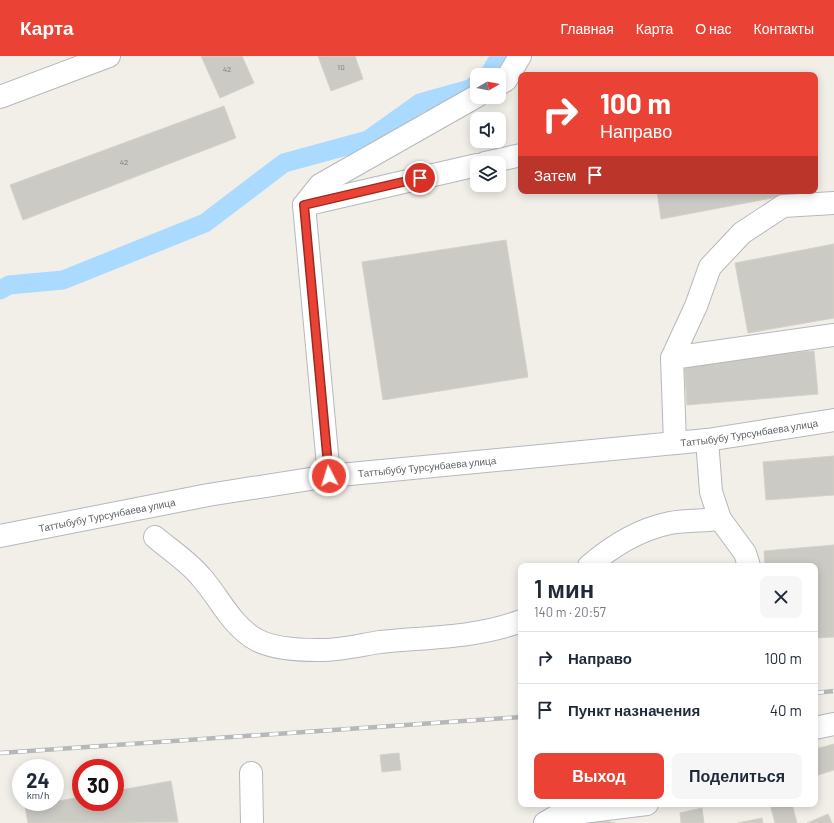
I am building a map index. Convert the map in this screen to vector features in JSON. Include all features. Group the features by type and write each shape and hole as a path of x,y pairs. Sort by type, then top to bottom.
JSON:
{"street":[{"path":"0,97 109,56"},
{"path":"506,80 520,56"},
{"path":"329,476 304,205 320,185 470,100"},
{"path":"506,158 518,156"},
{"path":"304,205 470,167"},
{"path":"675,443 672,358 696,306 710,267 742,233 783,206 834,203"},
{"path":"672,358 834,335"},
{"name":"Таттыбубу Турсунбаева улица","path":"0,536 208,495 329,476 707,440 834,420"},
{"path":"707,440 711,492 720,519 745,553 748,563"},
{"path":"593,563 602,555 633,536 670,523 720,519"},
{"path":"155,537 200,575 219,599 230,617 245,631 258,640 273,646 318,650 381,642 437,638 505,627 518,623"},
{"path":"818,727 834,724"},
{"path":"252,773 252,823"},
{"path":"545,823 559,815 623,807"}],"building":[{"path":"201,56 242,56 254,83 220,98"},
{"path":"318,56 355,56 363,79 331,91"},
{"path":"224,106 236,138 23,220 10,185"},
{"path":"657,194 793,194 661,219"},
{"path":"506,240 528,377 383,400 362,262"},
{"path":"834,244 834,318 748,333 735,263"},
{"path":"814,351 818,394 687,405 684,361"},
{"path":"834,456 834,495 766,500 763,462"},
{"path":"834,545 834,637 818,638 818,563 765,563 764,551"},
{"path":"834,744 834,770 818,775 818,748"},
{"path":"399,753 401,770 382,772 380,755"},
{"path":"171,781 178,822 28,823 26,811 64,811 64,800 72,799 72,811 124,811 124,789"},
{"path":"771,807 793,807 797,823 775,823"},
{"path":"702,808 704,823 681,823 680,813"},
{"path":"828,814 832,823 807,823"},
{"path":"762,818 763,823 738,823"},
{"path":"600,820 615,823 565,823"}],"waterway":[{"path":"493,68 500,56"},
{"path":"0,290 9,285 63,280 205,223 284,163 368,140 420,103 470,89"}],"railway":[{"path":"818,693 834,691"},
{"path":"0,753 518,717"}],"route":[{"path":"329,476 304,205 420,178"}]}
